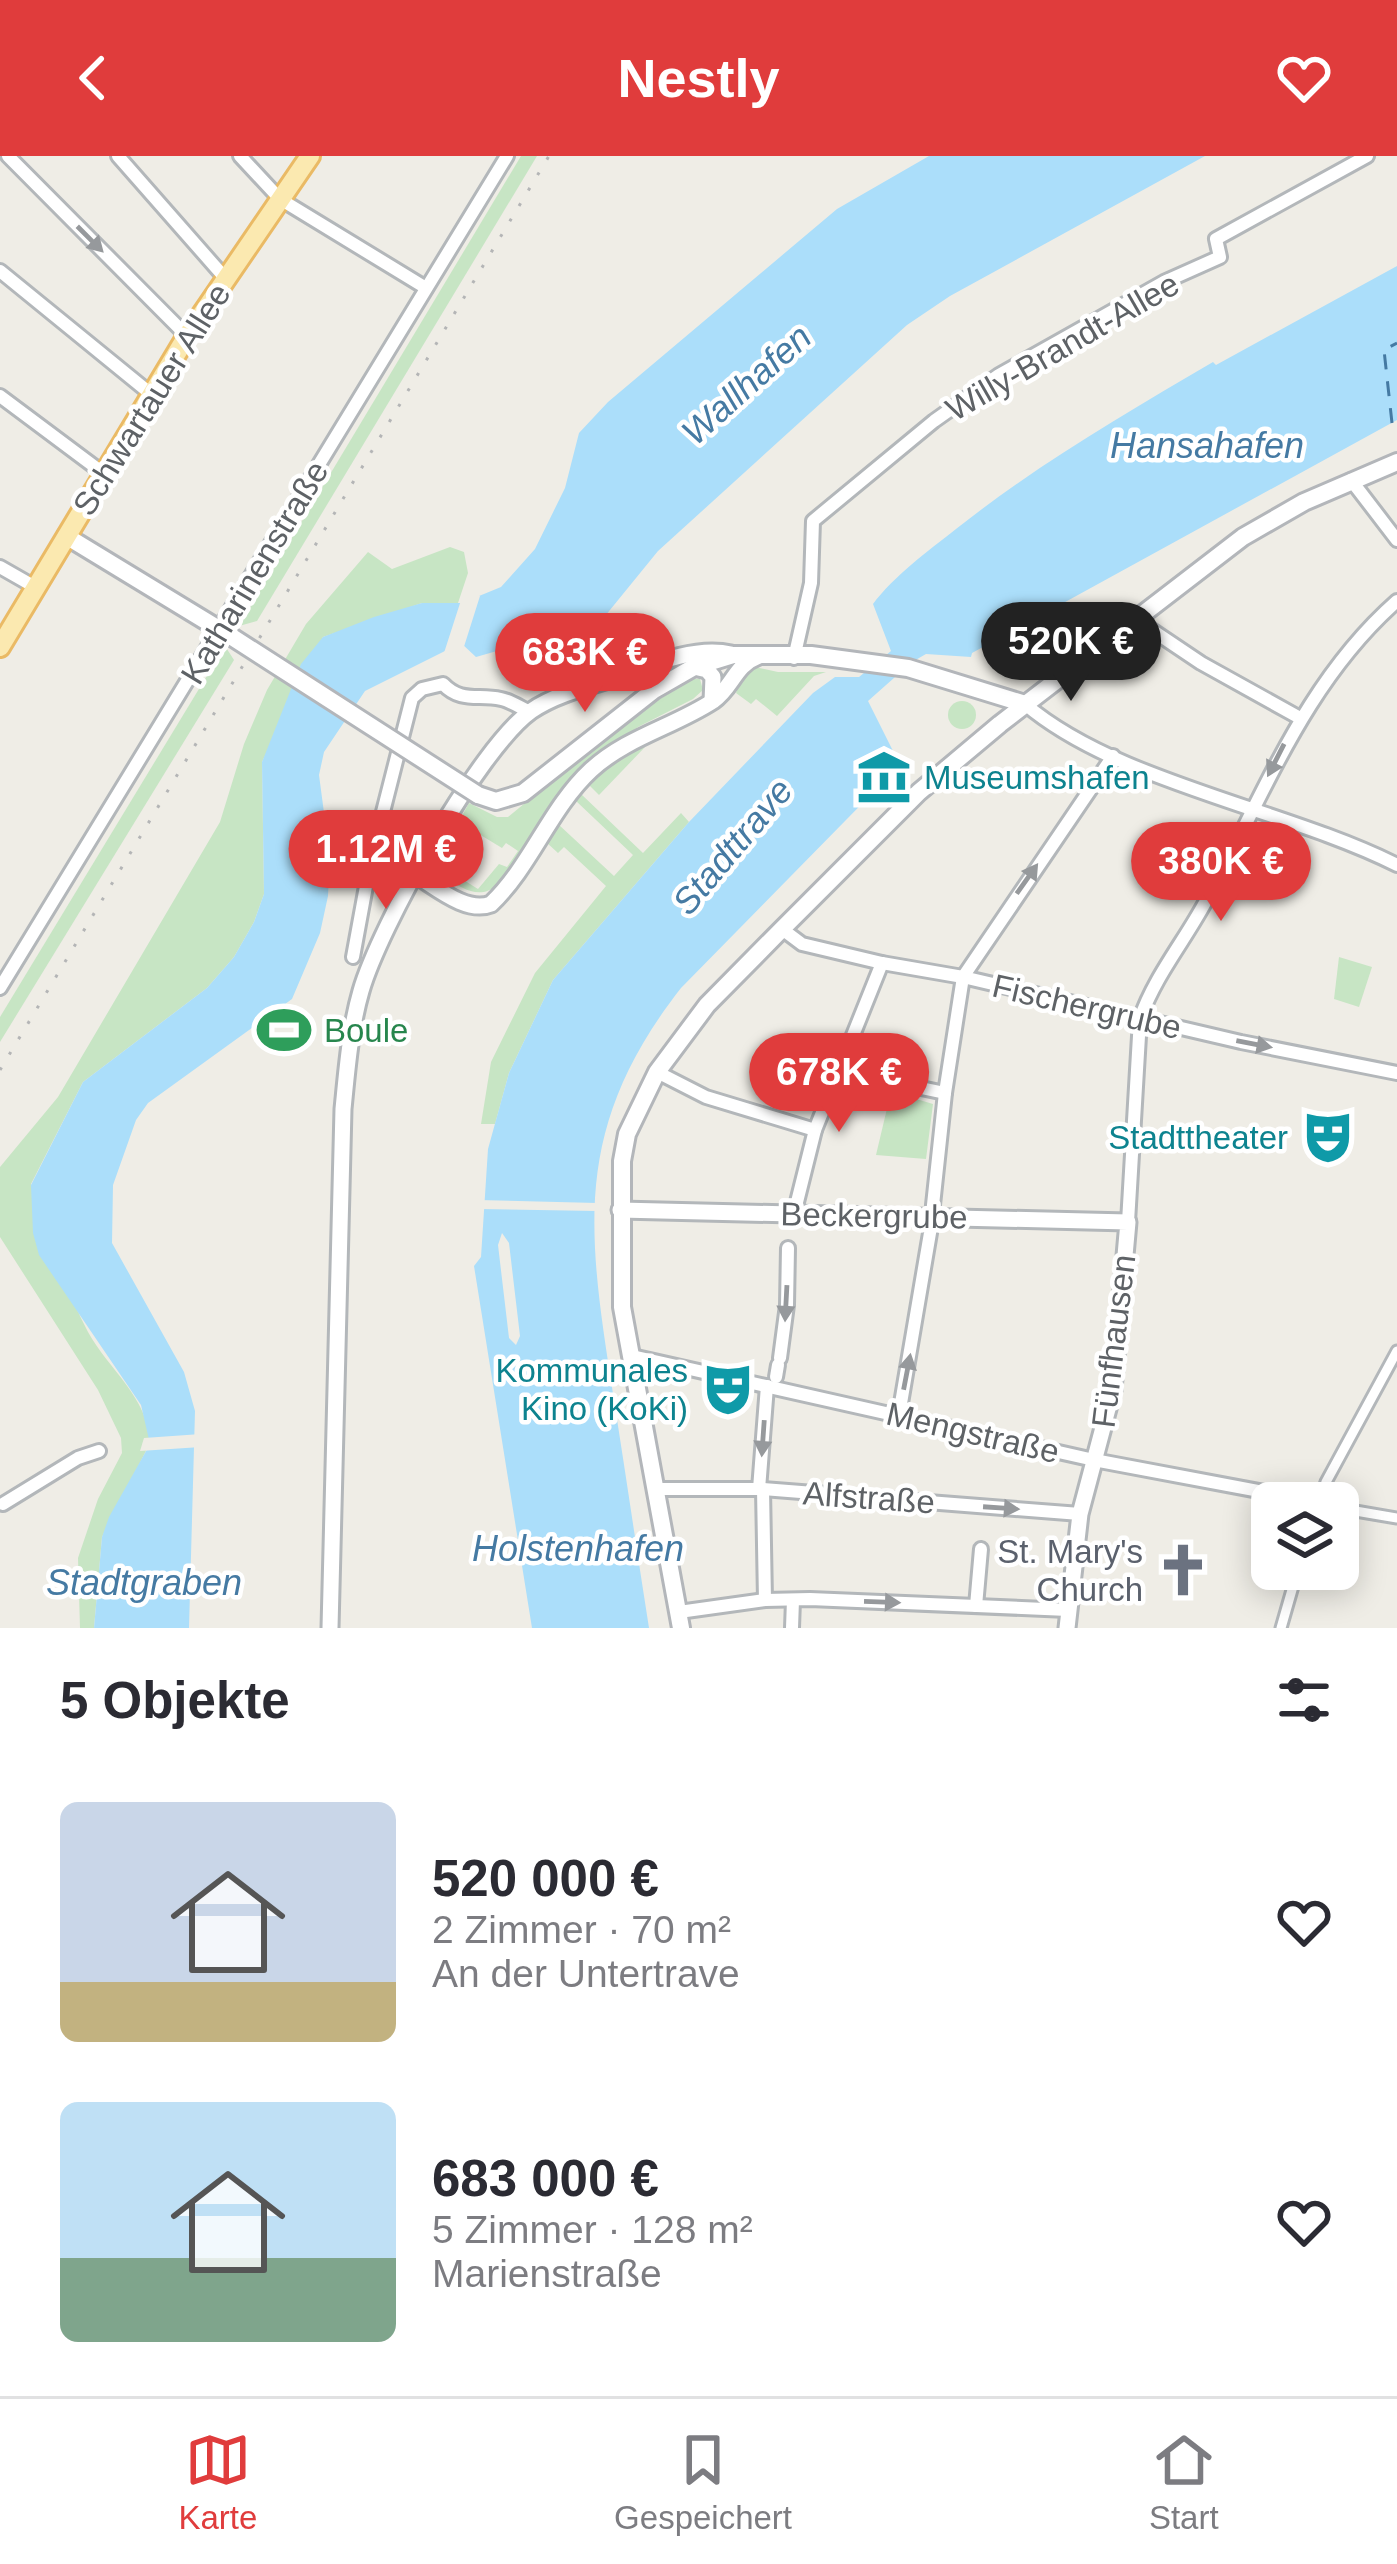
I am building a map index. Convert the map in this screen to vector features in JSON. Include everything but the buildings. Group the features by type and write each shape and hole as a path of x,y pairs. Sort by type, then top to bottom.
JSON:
{"main road":[{"name":"Schwartauer Allee","path":"0,647 187,336 310,156"},
{"path":"680,1620 622,1307 620,1210 628,1134 656,1072 707,1005 919,792 1025,704 1244,537 1351,480 1397,462"},
{"path":"66,536 478,795 496,801 523,793 654,690 694,667 733,655 905,671 1025,704"}],"street":[{"path":"8,156 187,336"},
{"path":"118,156 226,279"},
{"path":"240,156 280,199 426,288"},
{"name":"Katharinenstraße","path":"0,988 226,633 507,156"},
{"name":"Willy-Brandt-Allee","path":"794,658 811,583 813,521 979,388 1122,305 1220,257 1216,239 1367,156"},
{"path":"0,271 151,394"},
{"path":"0,396 103,473"},
{"path":"1351,480 1397,541"},
{"path":"0,566 35,587"},
{"path":"1128,1222 1140,1019 1146,1000 1216,883 1300,718 1368,628 1397,601"},
{"path":"1137,620 1201,663 1300,718"},
{"path":"329,1628 343,1109 363,985 414,874 497,747 530,712 669,659 720,652 733,655"},
{"path":"414,874 468,905 482,908 490,904 568,795 593,768 618,748 724,693 740,665 757,657"},
{"path":"694,667 713,677 712,701"},
{"path":"622,675 646,678 654,690"},
{"path":"352,957 371,859 412,698 422,689 443,684 452,693 502,699 530,712"},
{"path":"1025,704 1045,721 1113,755 1327,833 1397,865"},
{"path":"899,1414 932,1216 944,1093 963,977 1113,755"},
{"name":"Fischergrube","path":"782,929 802,944 882,963 1397,1073"},
{"path":"765,1600 761,1489 787,1305 790,1221 815,1130 882,963"},
{"path":"849,1049 902,1084 944,1093"},
{"path":"656,1072 706,1097 815,1130"},
{"name":"Beckergrube","path":"620,1210 790,1221 932,1216 1128,1222"},
{"name":"Fünfhausen","path":"1067,1628 1080,1514 1113,1390 1128,1222"},
{"path":"1326,1482 1397,1351"},
{"name":"Mengstraße","path":"632,1356 776,1372 899,1414 1094,1460 1251,1488"},
{"path":"3,1504 99,1451"},
{"name":"Alfstraße","path":"658,1489 761,1489 1080,1514"},
{"path":"1359,1512 1397,1518"},
{"path":"976,1606 981,1549"},
{"path":"1281,1628 1292,1590"},
{"path":"680,1620 765,1600 1068,1610"},
{"path":"792,1628 793,1600"}],"green space":[{"path":"521,156 537,156 257,621 239,626"},
{"path":"450,547 464,552 468,573 458,603 422,603 323,637 262,762 264,894 254,922 234,957 207,988 83,1082 31,1184 79,1315 135,1398 150,1443 102,1537 94,1628 80,1628 78,1558 98,1499 122,1453 121,1438 98,1390 0,1237 0,1167 58,1097 220,822 267,690 306,624 368,552 392,569"},
{"path":"225,646 234,660 0,1042 0,1017"},
{"path":"755,667 826,672 814,676 777,716 756,699 751,704 736,693 743,673"},
{"path":"691,679 700,679 703,690 693,699 638,727 572,780 498,885 478,892 445,878 438,860 469,803 497,817 508,817 624,722","holes":["469,828 502,848 506,843 518,851 507,867 499,864 478,889 454,874 458,864 449,858"]},
{"path":"962,701 972,705 976,715 972,725 962,729 952,725 948,715 952,705"},
{"path":"643,741 645,747 599,795 589,785 609,765"},
{"path":"581,794 643,853 681,813 689,822 553,980 509,1073 495,1124 481,1124 491,1062 535,973 606,886 564,847 558,853 546,842 558,824 614,876 633,855 576,801"},
{"path":"1339,957 1372,967 1359,1007 1334,999"},
{"path":"896,1093 933,1104 926,1159 876,1155 889,1100 895,1100"}],"water":[{"path":"929,156 1205,156 950,296 907,325 658,551 601,621 476,657 461,643 365,691 324,752 319,775 330,858 328,896 320,933 292,999 148,1103 136,1120 113,1185 112,1243 184,1372 195,1411 189,1628 94,1628 102,1537 150,1444 141,1405 39,1255 31,1185 83,1082 207,988 234,957 254,922 264,894 262,762 301,664 323,637 374,617 422,603 462,603 501,587 535,549 565,488 579,433 608,402 837,209"},
{"name":"Holstenhafen","path":"1397,266 1397,420 971,657 926,654 912,662 868,701 900,765 681,988 645,1040 620,1089 604,1137 595,1234 605,1340 649,1628 532,1628 474,1266 481,1257 488,1149 509,1073 553,980 689,822 813,693 835,677 859,677 891,651 873,604 901,574 1049,462 1213,362 1216,365","holes":["502,1233 509,1243 520,1336 516,1345 509,1338 498,1245"]}],"pier":[{"path":"480,596 462,653 443,656 462,597"},
{"path":"478,1200 597,1203 597,1211 478,1209"},
{"path":"201,1434 201,1447 140,1451 144,1438"}],"ferry route":[{"path":"1392,423 1384,350 1397,343"}],"railway":[{"path":"0,1070 549,156"}],"place":[{"name":"Museumshafen","path":"884,777"},
{"name":"Boule","path":"284,1030"},
{"name":"Stadttheater","path":"1328,1137"},
{"name":"Kommunales Kino (KoKi)","path":"728,1389"},
{"name":"St. Mary's Church","path":"1183,1570"}],"water label":[{"name":"Wallhafen","path":"746,384"},
{"name":"Hansahafen","path":"1207,445"},
{"name":"Stadttrave","path":"732,846"},
{"name":"Stadtgraben","path":"144,1582"}]}
